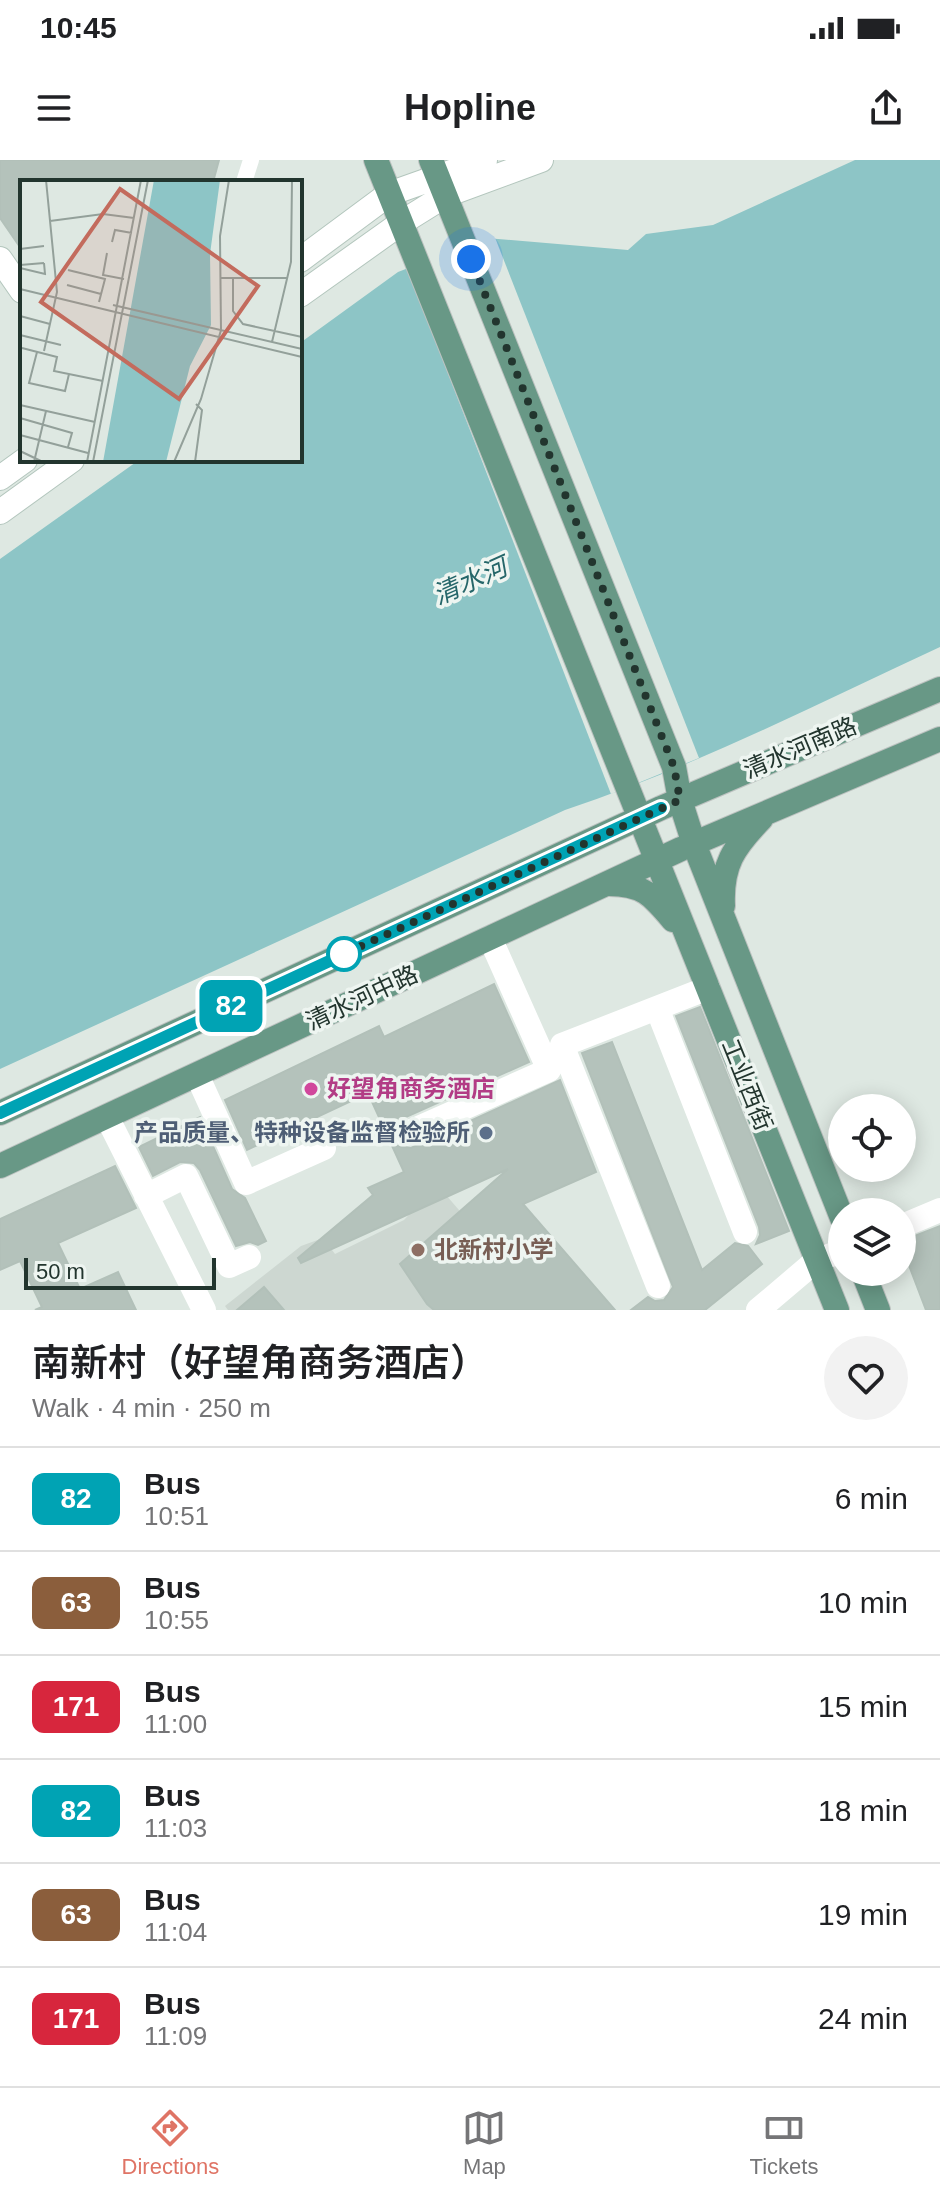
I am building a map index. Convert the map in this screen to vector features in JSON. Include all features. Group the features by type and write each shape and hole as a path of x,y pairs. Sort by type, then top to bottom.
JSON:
{"main road":[{"name":"工业西街","path":"376,160 837,1310"},
{"name":"工业西街","path":"438,177 674,767 670,804 723,916 834,1198"},
{"name":"清水河南路","path":"670,804 940,689"},
{"name":"清水河南路","path":"688,846 940,739"},
{"path":"674,767 688,781 714,785"},
{"path":"611,831 622,817 628,787"},
{"name":"清水河中路","path":"0,1113 670,804"},
{"path":"723,916 722,885 728,862 741,840 766,813"},
{"name":"清水河中路","path":"0,1166 688,846"},
{"path":"606,884 630,884 655,897 688,937"},
{"path":"869,1286 878,1310"}],"street":[{"path":"302,259 389,194 485,160"},
{"path":"302,294 401,223 438,177 541,160"},
{"path":"0,259 20,288"},
{"path":"0,478 22,462"},
{"path":"0,512 69,462"},
{"path":"405,1134 549,1070 490,938"},
{"path":"658,1286 562,1045 708,988"},
{"path":"657,1008 745,1232"},
{"path":"197,1075 246,1183 324,1148"},
{"path":"107,1117 204,1310"},
{"path":"146,1196 186,1176 229,1266 249,1257"},
{"path":"916,1220 940,1210"},
{"path":"758,1310 817,1260 828,1256"}],"lane":[{"path":"245,180 251,160"}],"shaded area":[{"name":"北新村小学","path":"446,1195 545,1310 228,1310 225,1306 301,1246 323,1238 335,1254 404,1220 419,1204"}],"water":[{"name":"清水河","path":"855,160 940,160 940,647 708,755 565,810 0,1069 0,559 136,462 302,462 302,342 398,272 486,238 628,250 646,234 713,225"}],"pier":[{"path":"486,234 494,235 699,758 611,794 406,265"}],"building":[{"path":"0,160 219,160 214,180 20,180 20,247 0,218"},
{"path":"494,984 529,1062 399,1120 392,1126 391,1139 397,1146 411,1148 560,1080 596,1172 523,1204 615,1310 434,1310 427,1304 400,1264 508,1169 301,1263 298,1258 373,1195 368,1188 404,1172 368,1093 247,1150 225,1100 379,1026 384,1037"},
{"path":"700,1007 789,1231 756,1244 759,1227 676,1016"},
{"path":"612,1042 702,1270 735,1243 748,1246 762,1264 705,1310 631,1310 648,1297 655,1301 664,1300 673,1287 582,1053"},
{"path":"200,1117 232,1189 245,1198 266,1241 258,1245 250,1242 236,1246 194,1163 180,1162 153,1176 139,1147"},
{"path":"115,1166 136,1208 58,1243 80,1289 118,1272 136,1310 35,1310 42,1307 20,1261 0,1270 0,1219"},
{"path":"940,1226 940,1310 926,1310 916,1284 916,1235"},
{"path":"264,1287 284,1310 237,1310"}],"bus line":[{"name":"82","path":"0,1113 661,808"}],"place":[{"name":"好望角商务酒店","path":"311,1089"},
{"name":"产品质量、特种设备监督检验所","path":"486,1133"},
{"name":"北新村小学","path":"418,1250"}],"route":[{"path":"344,954 333,959 680,800 674,767 471,259"}]}
